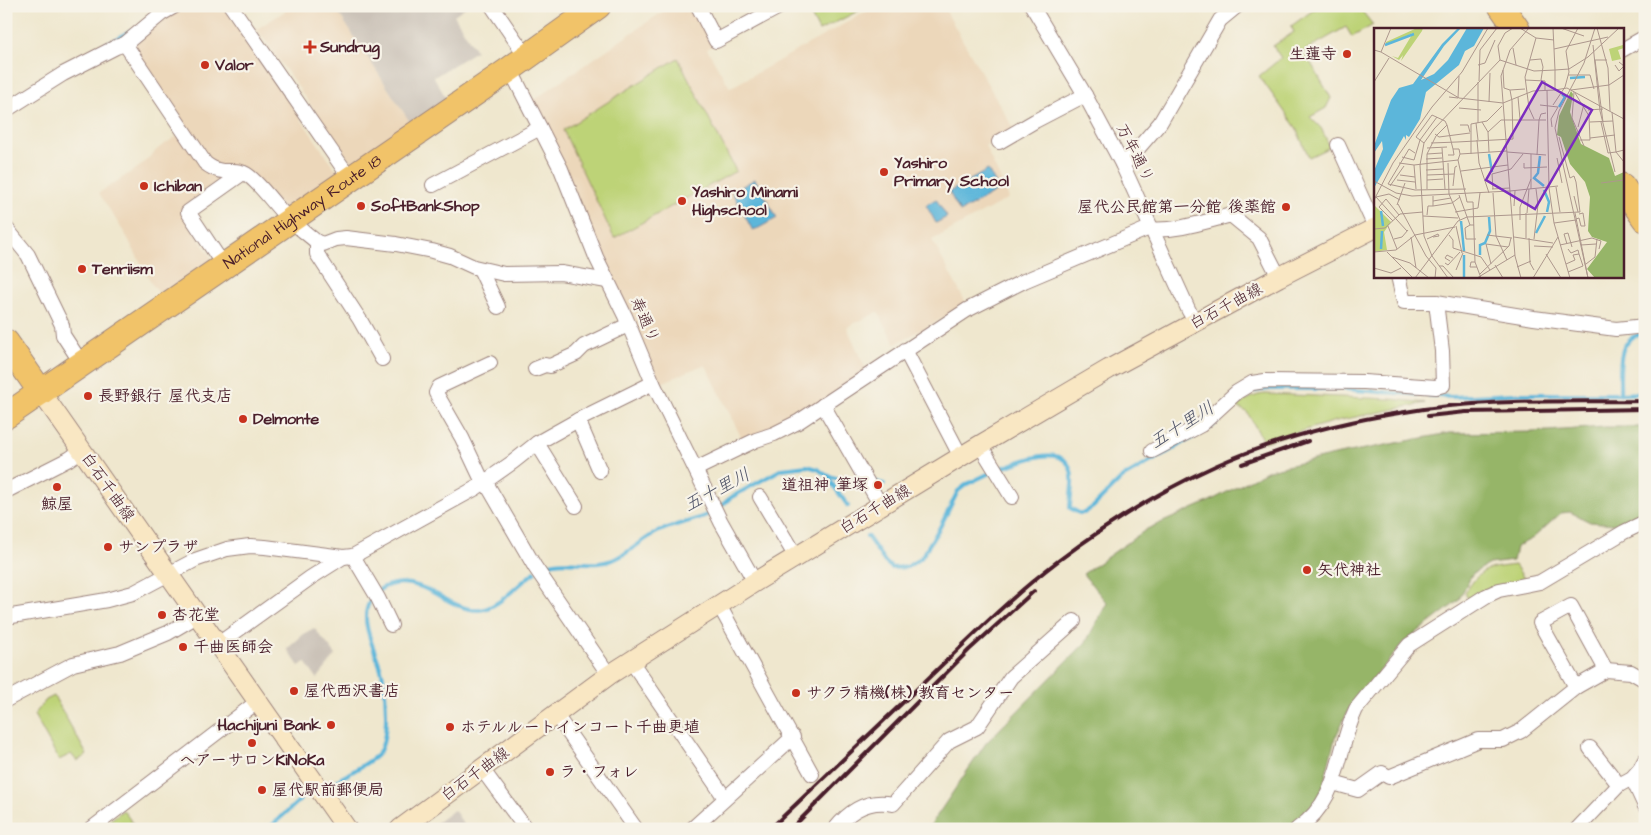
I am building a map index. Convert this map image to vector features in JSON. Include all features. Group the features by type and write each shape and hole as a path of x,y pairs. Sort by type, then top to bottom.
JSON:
{"highway":[{"name":"National Highway Route 18","path":"6,416 598,6"},
{"path":"1501,6 1516,28"},
{"path":"1624,189 1645,219"},
{"path":"6,342 41,392"}],"main road":[{"name":"白石千曲線","path":"400,829 610,675 755,582 1109,369 1374,229"},
{"name":"白石千曲線","path":"41,392 347,829"}],"street":[{"path":"6,110 63,74 116,46 125,44 160,14 175,6"},
{"path":"231,6 350,178"},
{"name":"寿通り","path":"492,6 518,63 540,128 561,169 596,257 653,383 711,503 755,582"},
{"path":"698,6 716,41 781,6"},
{"name":"万年通り","path":"1032,6 1085,95 1122,164 1196,322"},
{"path":"1122,164 1140,148 1160,123 1220,20 1230,8"},
{"path":"1624,49 1645,37"},
{"path":"125,44 205,163 221,172 239,171 247,174 290,220 317,242 323,244 336,239 346,238 396,244 441,254 480,269 504,274 562,273 607,281"},
{"path":"999,142 1085,95"},
{"path":"433,185 540,128"},
{"path":"1338,145 1374,226"},
{"path":"224,266 188,212 244,173"},
{"path":"696,469 798,422 967,310 1024,282 1146,229 1152,230 1192,225 1231,215 1259,238 1279,278"},
{"path":"6,228 28,255 62,325 63,335 82,364"},
{"path":"317,242 317,254 360,320 382,359"},
{"path":"480,269 498,307"},
{"path":"1398,278 1404,302 1436,302 1616,329 1645,326"},
{"path":"1152,451 1201,425 1237,392 1252,384 1265,381 1337,381 1443,386 1442,351 1436,302"},
{"path":"535,369 545,365 550,366 576,354 584,346 628,326"},
{"path":"905,350 961,457"},
{"path":"490,363 460,382 439,387 436,393 462,438 480,476 485,481 537,571 610,675"},
{"path":"217,645 310,578 476,488 537,444 578,420 653,383"},
{"path":"823,405 881,506"},
{"path":"578,420 600,470"},
{"path":"537,444 576,506"},
{"path":"980,445 1012,497"},
{"path":"6,491 69,459 82,450"},
{"path":"760,498 796,557"},
{"path":"1297,829 1308,822 1322,806 1333,783 1350,721 1356,709 1409,646 1486,596 1499,590 1540,582 1624,532 1645,522"},
{"path":"6,617 107,600 133,593 167,573 195,560 236,547 265,547 348,557 376,594 391,625"},
{"path":"719,605 812,774"},
{"path":"1576,687 1540,623 1571,606 1606,670"},
{"path":"6,700 73,664 120,653 168,633 197,616"},
{"path":"835,829 845,816 858,808 882,802 893,804 949,741 977,727 1011,677 1074,621"},
{"path":"631,662 725,798"},
{"path":"1333,783 1358,790 1382,773 1389,777 1478,740 1503,740 1521,731 1576,687 1606,670 1632,672 1645,680"},
{"path":"91,829 258,702"},
{"path":"556,715 636,829"},
{"path":"692,829 793,737"},
{"path":"1590,748 1619,785"},
{"path":"1577,829 1619,785 1632,778 1645,760"},
{"path":"482,769 526,829"},
{"path":"1632,778 1645,806"}],"shaded area":[{"path":"181,6 223,6 340,176 286,211 244,168 222,168 209,160 131,44"},
{"path":"293,6 334,6 412,125 353,165 257,29"},
{"path":"334,6 467,6 454,15 476,51 434,77 447,100 412,125"},
{"path":"671,6 693,6 713,45 707,49 730,88 876,6 943,6 1013,128 985,146 1009,198 932,240 967,305 895,344 878,312 847,327 867,372 819,405 744,443 707,367 703,365 657,385 532,101"},
{"path":"182,135 228,176 180,210 214,262 162,297 152,284 127,237 99,193 139,167 160,147"},
{"path":"314,628 336,655 317,679 305,662 299,666 287,649 305,633"},
{"path":"454,810 467,829 432,829 431,827"}],"green space":[{"path":"806,6 859,6 860,10 819,31"},
{"path":"1319,6 1358,6 1373,25 1352,37 1346,27 1304,51 1331,98 1326,108 1310,117 1321,128 1330,147 1309,157 1295,126 1259,76 1281,58 1273,46 1294,32 1291,26"},
{"path":"678,58 736,171 614,238 563,130"},
{"path":"1265,394 1392,399 1425,403 1336,421 1264,442 1247,412 1237,407 1250,398"},
{"path":"1605,427 1645,427 1645,517 1627,525 1590,522 1570,512 1561,513 1533,538 1516,547 1513,561 1489,564 1472,574 1458,601 1403,643 1349,709 1335,738 1321,795 1300,822 1288,829 928,829 986,743 1086,642 1107,603 1083,574 1147,529 1208,502 1269,470 1339,454 1449,433 1533,432"},
{"path":"1515,565 1526,581 1469,601 1465,593 1480,574 1490,569"},
{"path":"54,696 87,755 77,761 71,754 59,760 34,715 46,700"},
{"path":"123,810 137,829 99,829"}],"water":[{"path":"988,170 999,190 960,212 949,192"},
{"path":"755,179 777,218 753,231 732,192"},
{"path":"936,199 947,217 936,223 926,205"}],"waterway":[{"path":"105,45 132,30"},
{"name":"五十里川","path":"999,469 1030,458 1042,456 1062,458 1069,465 1072,476 1070,508 1079,513 1084,513 1093,507 1122,478 1211,427 1242,397 1252,391 1269,389 1341,389 1452,397 1514,394 1620,394 1620,366 1624,348 1628,341 1635,336 1645,334"},
{"path":"1620,394 1645,393"},
{"name":"五十里川","path":"719,508 730,498 782,469 807,466 818,469 826,475 848,506"},
{"name":"五十里川","path":"867,536 885,562 892,568 907,567 921,558 940,527 958,491 967,484 992,472"},
{"path":"826,475 842,480 860,481"},
{"path":"872,481 884,484"},
{"name":"五十里川","path":"541,568 564,562 597,563 613,560 654,534 713,512"},
{"name":"五十里川","path":"377,592 390,585 406,583 427,589 457,605 478,610 493,606 535,572"},
{"name":"五十里川","path":"338,780 377,755 384,740 386,706 383,677 369,637 366,615 373,597"},
{"name":"五十里川","path":"268,829 300,800"}],"railway":[{"path":"770,829 986,623 1039,576 1114,522 1194,476 1238,456 1308,433 1333,426 1405,412 1495,403 1645,401"},
{"path":"1428,416 1466,412 1645,409"},
{"path":"1242,464 1308,441"},
{"path":"791,829 969,650 1034,591"}],"place":[{"name":"Sundrug","path":"310,47"},
{"name":"生蓮寺","path":"1347,54"},
{"name":"Valor","path":"205,65"},
{"name":"Yashiro Primary School","path":"884,172"},
{"name":"Ichiban","path":"144,186"},
{"name":"Yashiro Minami Highschool","path":"682,201"},
{"name":"SoftBankShop","path":"361,206"},
{"name":"屋代公民館第一分館 後薬館","path":"1286,207"},
{"name":"Tenriism","path":"82,269"},
{"name":"長野銀行 屋代支店","path":"88,396"},
{"name":"Delmonte","path":"243,419"},
{"name":"道祖神 筆塚","path":"878,485"},
{"name":"鯨屋","path":"57,487"},
{"name":"サンプラザ","path":"108,547"},
{"name":"矢代神社","path":"1307,570"},
{"name":"杏花堂","path":"162,615"},
{"name":"千曲医師会","path":"183,647"},
{"name":"屋代西沢書店","path":"294,691"},
{"name":"サクラ精機(株) 教育センター","path":"796,693"},
{"name":"Hachijuni Bank","path":"331,725"},
{"name":"ホテルルートインコート千曲更埴","path":"450,727"},
{"name":"ヘアーサロンKiNoKa","path":"252,743"},
{"name":"ラ・フォレ","path":"550,772"},
{"name":"屋代駅前郵便局","path":"262,790"}]}
